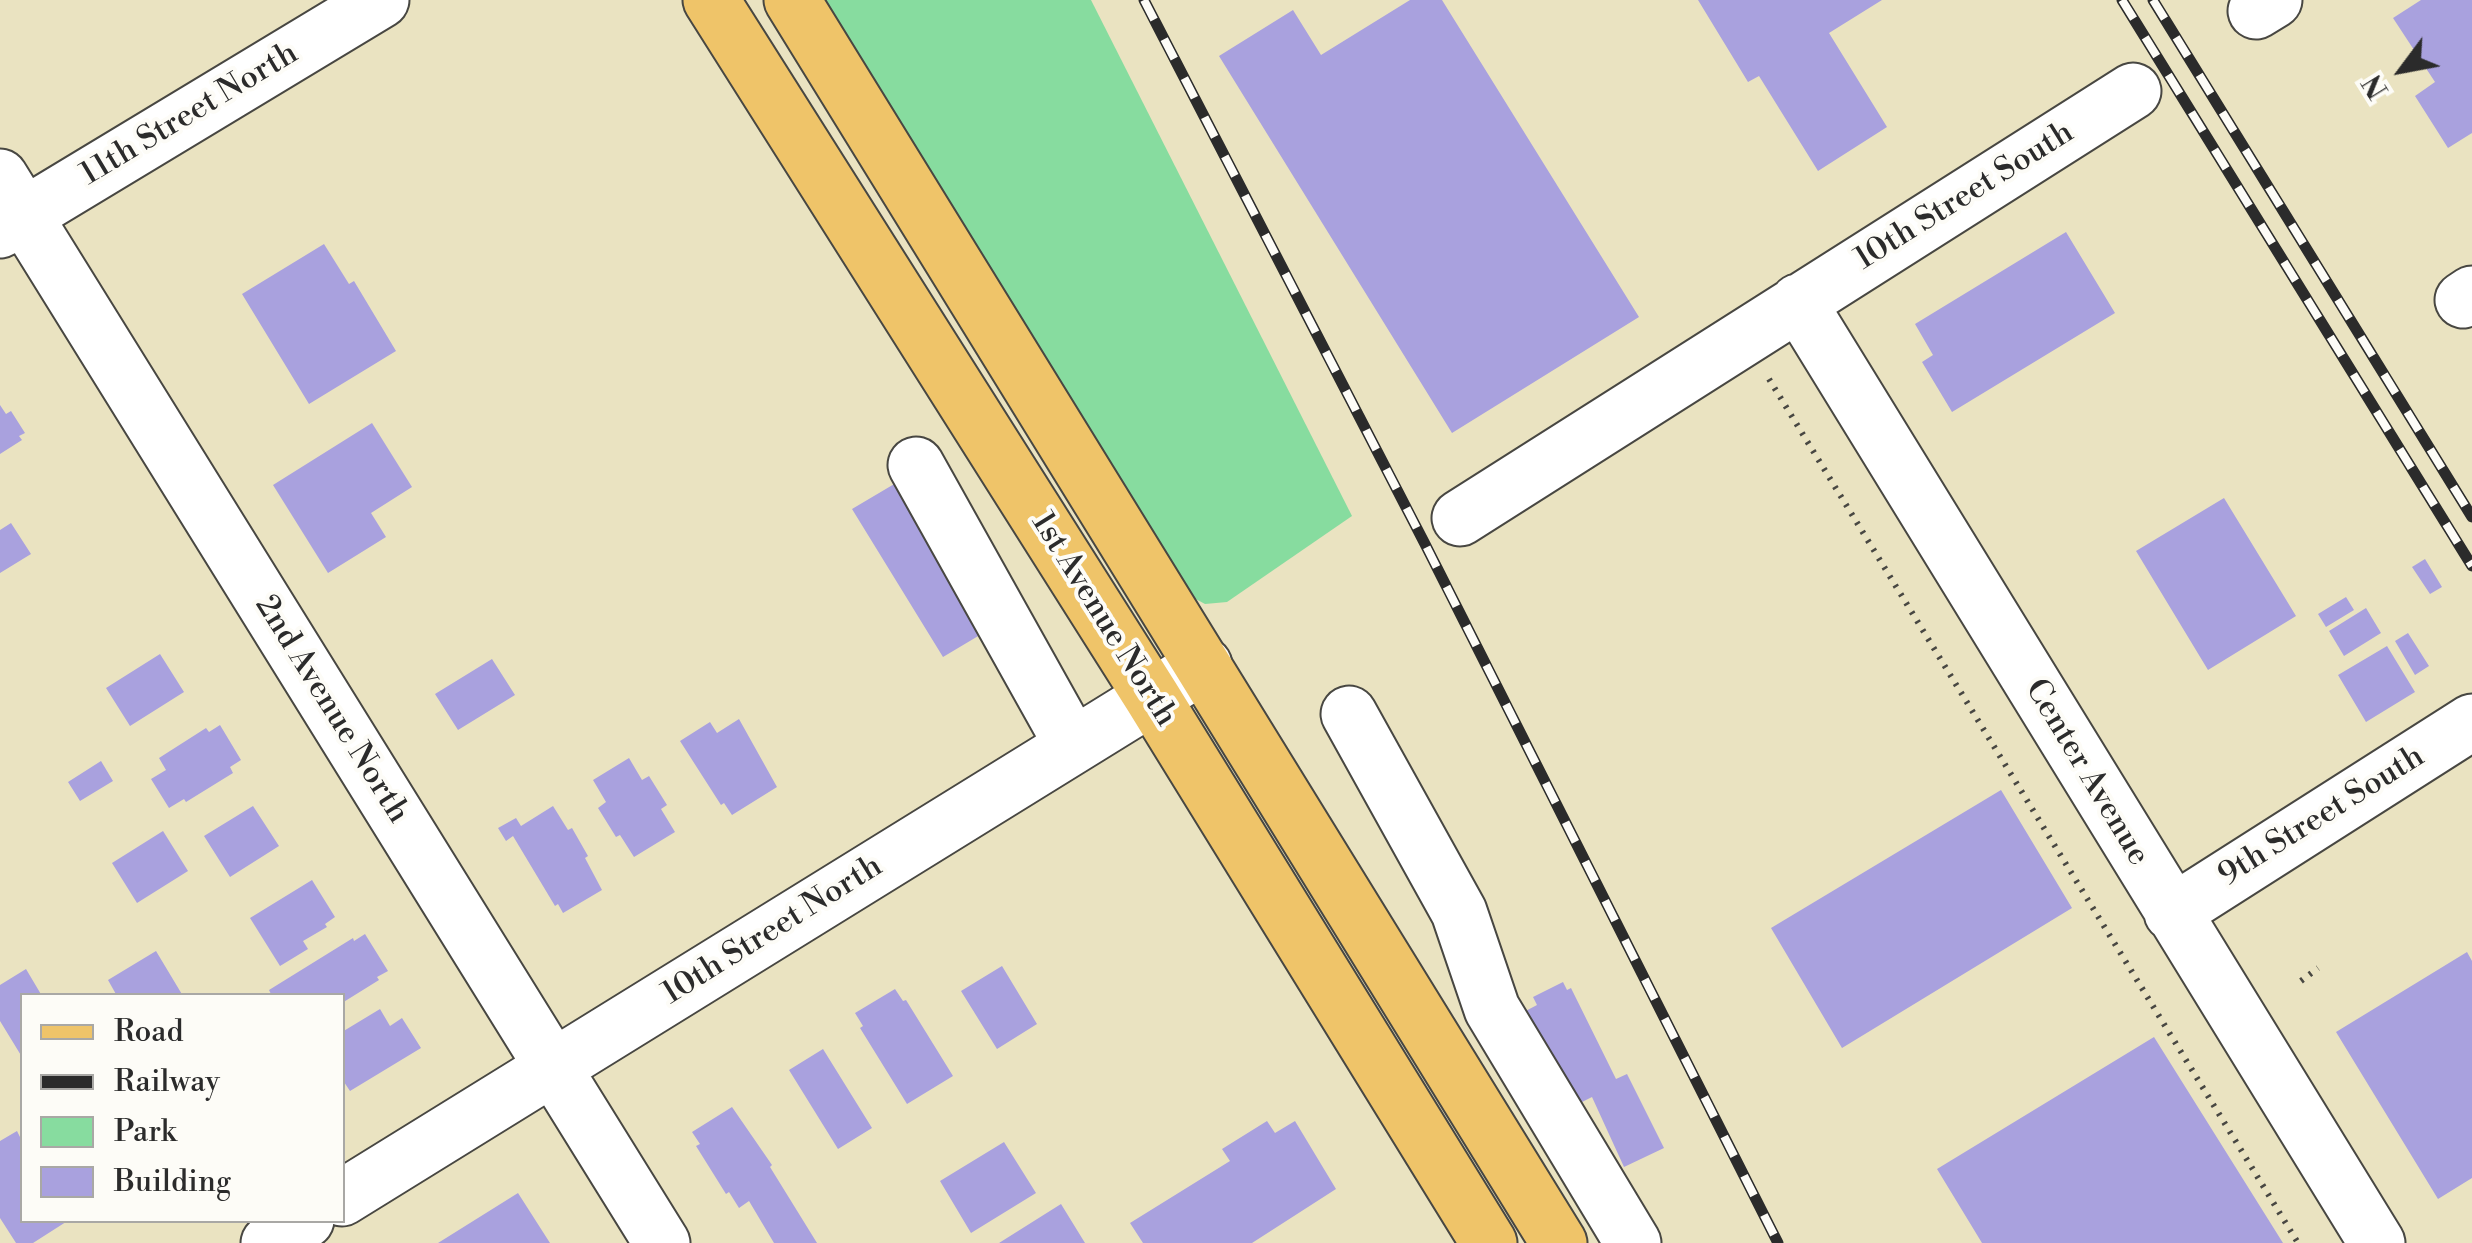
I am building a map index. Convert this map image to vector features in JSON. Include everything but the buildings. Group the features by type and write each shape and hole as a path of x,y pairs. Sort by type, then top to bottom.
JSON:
{"main road":[{"name":"1st Avenue North","path":"711,0 1152,697 1490,1243"},
{"name":"1st Avenue North","path":"792,0 1559,1243"}],"street":[{"name":"11th Street North","path":"8,207 381,0"},
{"name":"10th Street South","path":"1460,518 2133,92"},
{"name":"2nd Avenue North","path":"8,207 662,1243"},
{"name":"Center Avenue","path":"1798,302 2376,1243"},
{"path":"916,465 1072,746"},
{"name":"10th Street North","path":"345,1196 1204,665"},
{"path":"1349,714 1458,912 1492,1009 1633,1243"},
{"name":"9th Street South","path":"2172,913 2472,722"},
{"path":"270,1243 301,1223"}],"path":[{"path":"1745,338 2298,1243"},
{"path":"2301,981 2318,968"}],"green space":[{"path":"822,0 1091,0 1352,516 1227,602 1205,604 1192,597"}],"railway":[{"path":"1144,0 1425,544 1778,1243"},
{"path":"2122,0 2472,566"},
{"path":"2153,0 2472,517"}]}
